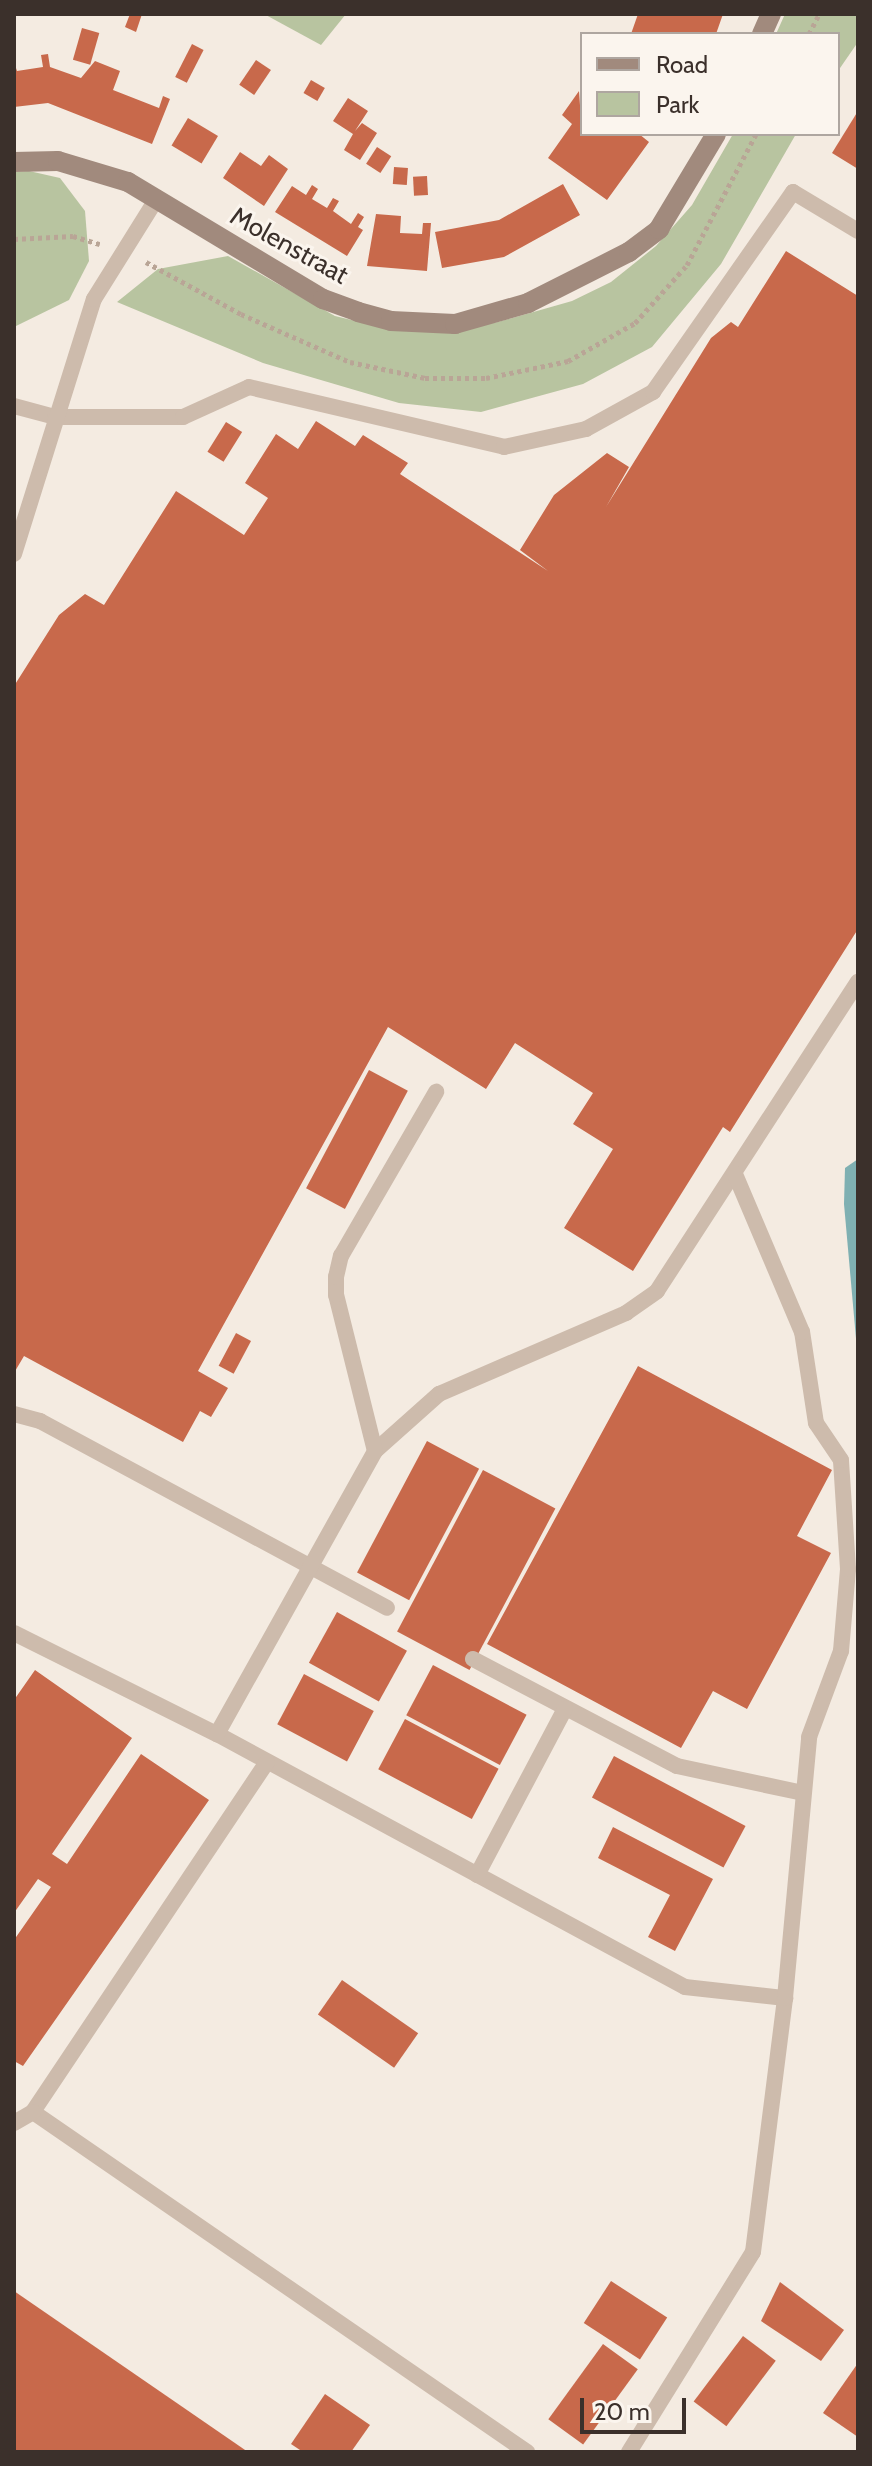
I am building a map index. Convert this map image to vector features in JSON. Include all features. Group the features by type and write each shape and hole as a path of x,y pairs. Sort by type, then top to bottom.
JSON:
{"street":[{"name":"Molenstraat","path":"14,162 58,161 96,170 157,198 323,299 391,321 455,324 528,303 629,252 659,229 715,136"}],"lane":[{"path":"14,406 55,417 183,417 249,387 504,447 586,429 653,392 793,192 858,231"},
{"path":"14,554 94,299 157,198"},
{"path":"217,1734 375,1451 439,1394 626,1313 657,1291 858,982"},
{"path":"375,1451 336,1295 336,1277 341,1256 436,1092"},
{"path":"629,2452 753,2252 785,1998 809,1737 841,1651 848,1569 841,1460 816,1423 802,1332 735,1174"},
{"path":"14,1414 40,1421 387,1608"},
{"path":"14,1633 217,1734 685,1987 785,1998"},
{"path":"473,1659 677,1766 803,1793"},
{"path":"477,1875 565,1709"},
{"path":"14,2123 33,2112 267,1762"},
{"path":"33,2112 527,2452"}],"path":[{"path":"810,32 819,14"}],"green space":[{"path":"264,14 346,14 321,45"},
{"path":"785,14 858,14 858,42 840,68 840,32 777,32"},
{"path":"732,136 795,136 721,264 652,347 583,384 481,412 399,403 263,363 117,302 158,269 228,256 335,316 389,329 447,331 498,322 572,301 611,282 656,246 692,205"},
{"path":"29,171 60,178 85,211 89,261 69,300 14,327 14,172"}],"water":[{"path":"858,1159 858,1361 844,1204 845,1168"}],"building":[{"path":"130,14 142,14 136,32 125,27"},
{"path":"638,14 723,14 717,32 632,32"},
{"path":"82,28 99,33 90,65 73,60"},
{"path":"192,44 204,50 187,83 175,77"},
{"path":"48,54 50,67 81,78 95,61 120,71 113,90 159,108 163,96 170,99 152,144 48,103 14,107 14,62 17,71 43,67 41,55"},
{"path":"256,60 271,70 254,95 239,85"},
{"path":"311,80 325,88 317,101 304,93"},
{"path":"579,91 580,136 642,136 649,142 607,200 548,158 572,124 562,115"},
{"path":"348,98 368,111 355,131 362,123 377,133 360,160 344,150 353,134 333,121"},
{"path":"858,111 858,169 832,153"},
{"path":"188,118 218,136 202,163 172,145"},
{"path":"377,147 391,156 380,173 366,164"},
{"path":"240,152 261,166 269,155 288,169 264,206 223,178"},
{"path":"394,167 408,168 407,185 393,184"},
{"path":"427,176 428,195 414,196 413,177"},
{"path":"563,184 580,215 504,257 442,268 435,232 499,220"},
{"path":"312,185 318,189 312,199 327,208 333,198 339,201 333,211 351,224 358,213 364,217 358,227 363,230 347,256 275,212 292,186 306,195"},
{"path":"376,214 401,216 400,233 422,234 423,223 431,223 427,271 367,266"},
{"path":"786,251 858,296 858,929 730,1132 723,1127 633,1271 564,1228 613,1149 573,1124 593,1093 515,1043 486,1089 388,1027 198,1371 228,1388 211,1417 200,1411 183,1442 24,1356 14,1373 14,686 59,615 85,594 104,605 176,491 244,535 268,498 245,483 276,434 298,449 316,421 355,446 363,435 408,463 400,474 548,571 520,550 554,495 607,453 629,467 606,507 711,338 731,322 738,327"},
{"path":"226,422 242,432 224,462 207,452"},
{"path":"369,1070 408,1091 345,1209 306,1188"},
{"path":"236,1333 251,1341 234,1374 219,1366"},
{"path":"638,1366 832,1470 797,1536 831,1553 747,1709 713,1691 681,1748 487,1644"},
{"path":"427,1441 479,1469 409,1600 357,1573"},
{"path":"483,1470 555,1508 469,1670 397,1632"},
{"path":"337,1612 407,1651 379,1702 309,1663"},
{"path":"433,1665 527,1715 500,1765 406,1715"},
{"path":"35,1670 132,1738 52,1854 67,1864 141,1754 209,1800 23,2066 14,2061 14,1940 51,1887 38,1879 14,1913 14,1700"},
{"path":"304,1674 374,1711 347,1761 277,1724"},
{"path":"405,1719 499,1769 472,1819 378,1769"},
{"path":"614,1756 746,1826 723,1867 592,1797"},
{"path":"613,1827 713,1879 675,1951 648,1937 670,1895 598,1858"},
{"path":"342,1980 418,2033 394,2068 318,2014"},
{"path":"611,2281 667,2317 640,2359 584,2323"},
{"path":"780,2282 844,2330 821,2361 761,2321"},
{"path":"14,2291 248,2452 14,2452"},
{"path":"743,2336 776,2361 726,2426 694,2401"},
{"path":"603,2344 638,2369 583,2445 548,2419"},
{"path":"858,2363 858,2437 823,2413"},
{"path":"325,2394 370,2425 351,2452 303,2452 291,2444"}]}
